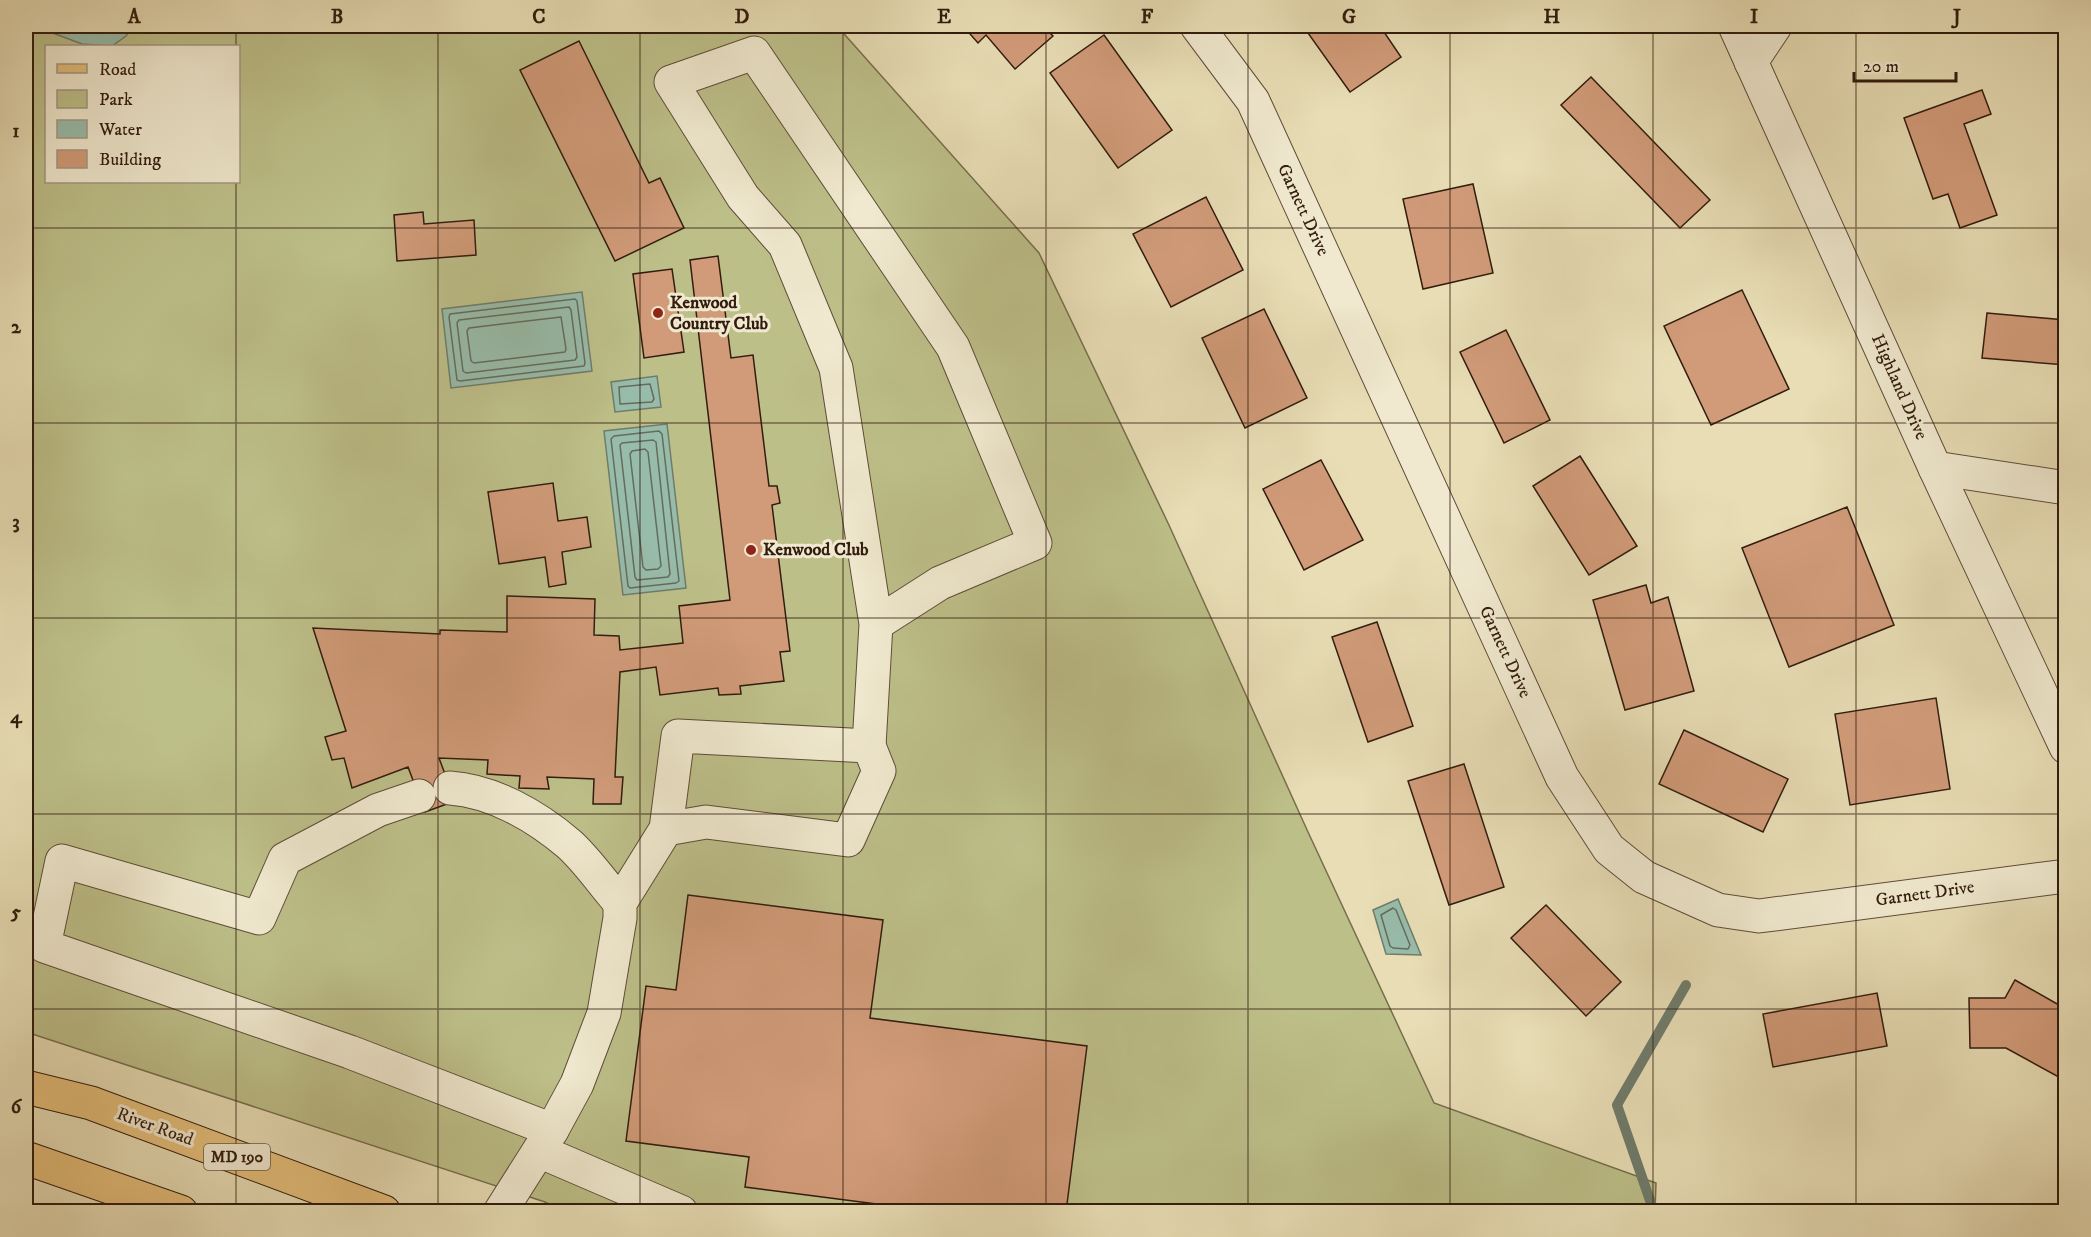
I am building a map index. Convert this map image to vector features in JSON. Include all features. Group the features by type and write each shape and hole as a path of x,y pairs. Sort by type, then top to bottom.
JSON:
{"main road":[{"name":"River Road","path":"26,1087 91,1103 384,1212"},
{"path":"26,1158 181,1212"}],"street":[{"name":"Garnett Drive","path":"1197,26 1253,101 1562,777 1610,849 1644,877 1718,910 1759,916 2066,876"},
{"name":"Highland Drive","path":"1735,26 1935,468 2066,747"},
{"path":"1751,62 1775,26"},
{"path":"666,829 706,822 848,840 879,771 868,746 876,624 836,368 785,245 743,197 671,82 754,53 953,347 1035,543 940,583 876,624"},
{"path":"1935,468 2066,488"},
{"path":"500,1212 577,1084 604,1013 620,918 620,903 666,829 678,736 868,746"},
{"path":"620,903 569,845 518,808 464,789 434,792 378,810 285,859 259,918 62,861 44,946 350,1052 545,1140 681,1212"}],"green space":[{"path":"26,26 837,26 1039,253 1168,523 1434,1103 1656,1183 1655,1211 562,1211 545,1202 26,1032"}],"water":[{"path":"34,26 133,26 126,36 113,45 82,44"},
{"path":"582,292 592,371 451,388 442,309"},
{"path":"657,376 661,407 615,412 611,382"},
{"path":"667,424 686,588 623,595 604,431"},
{"path":"1398,899 1421,955 1386,954 1373,910"}],"building":[{"path":"963,26 1043,26 1053,36 1015,69 986,35 978,43"},
{"path":"1303,26 1380,26 1401,57 1350,92"},
{"path":"1104,35 1172,130 1118,168 1050,73"},
{"path":"579,41 649,183 660,178 684,228 615,261 520,70"},
{"path":"1591,77 1710,200 1680,228 1561,105"},
{"path":"1982,90 1991,114 1964,124 1997,215 1960,228 1948,194 1933,199 1904,118"},
{"path":"1473,184 1493,273 1423,289 1403,199"},
{"path":"1206,197 1243,270 1171,307 1133,234"},
{"path":"423,212 424,224 474,220 476,255 397,261 394,215"},
{"name":"Kenwood Club","path":"718,256 731,358 753,355 769,486 777,486 780,503 772,505 790,651 780,652 784,681 740,686 741,694 719,695 718,688 660,695 656,667 620,672 615,777 623,777 621,804 593,804 594,779 547,777 549,789 519,788 520,776 487,774 488,760 439,758 455,801 425,812 408,767 352,788 344,758 332,760 325,737 346,731 313,628 440,634 440,630 507,632 507,596 595,599 594,635 619,636 620,650 683,643 679,606 730,600 690,260"},
{"name":"Kenwood Country Club","path":"672,269 684,352 644,358 633,274"},
{"path":"1742,290 1789,389 1711,425 1664,326"},
{"path":"1264,309 1307,398 1245,428 1202,338"},
{"path":"1987,313 2066,320 2066,365 1982,358"},
{"path":"1506,330 1550,420 1504,443 1460,352"},
{"path":"1580,456 1637,546 1589,575 1533,486"},
{"path":"1321,460 1363,540 1304,570 1263,489"},
{"path":"553,483 558,521 587,517 591,547 562,552 566,584 549,587 545,557 499,564 488,492"},
{"path":"1847,507 1894,625 1789,667 1742,548"},
{"path":"1646,585 1651,603 1668,597 1694,691 1625,710 1593,600"},
{"path":"1377,622 1413,726 1368,742 1332,637"},
{"path":"1936,698 1950,789 1850,805 1835,714"},
{"path":"1684,730 1788,779 1763,832 1659,784"},
{"path":"1464,764 1504,887 1449,905 1408,781"},
{"path":"688,895 883,920 870,1018 1087,1046 1066,1212 939,1212 745,1187 749,1157 626,1141 646,986 676,990"},
{"path":"1546,905 1621,982 1586,1016 1511,938"},
{"path":"2015,980 2066,1009 2066,1081 2006,1048 1970,1048 1969,998 2005,998"},
{"path":"1877,993 1887,1046 1773,1067 1763,1014"},
{"path":"1874,1204 1905,1212 1872,1212"}],"waterway":[{"path":"1654,1212 1617,1105 1686,985"}],"place":[{"name":"Kenwood Country Club","path":"658,313"},
{"name":"Kenwood Club","path":"751,550"}]}
